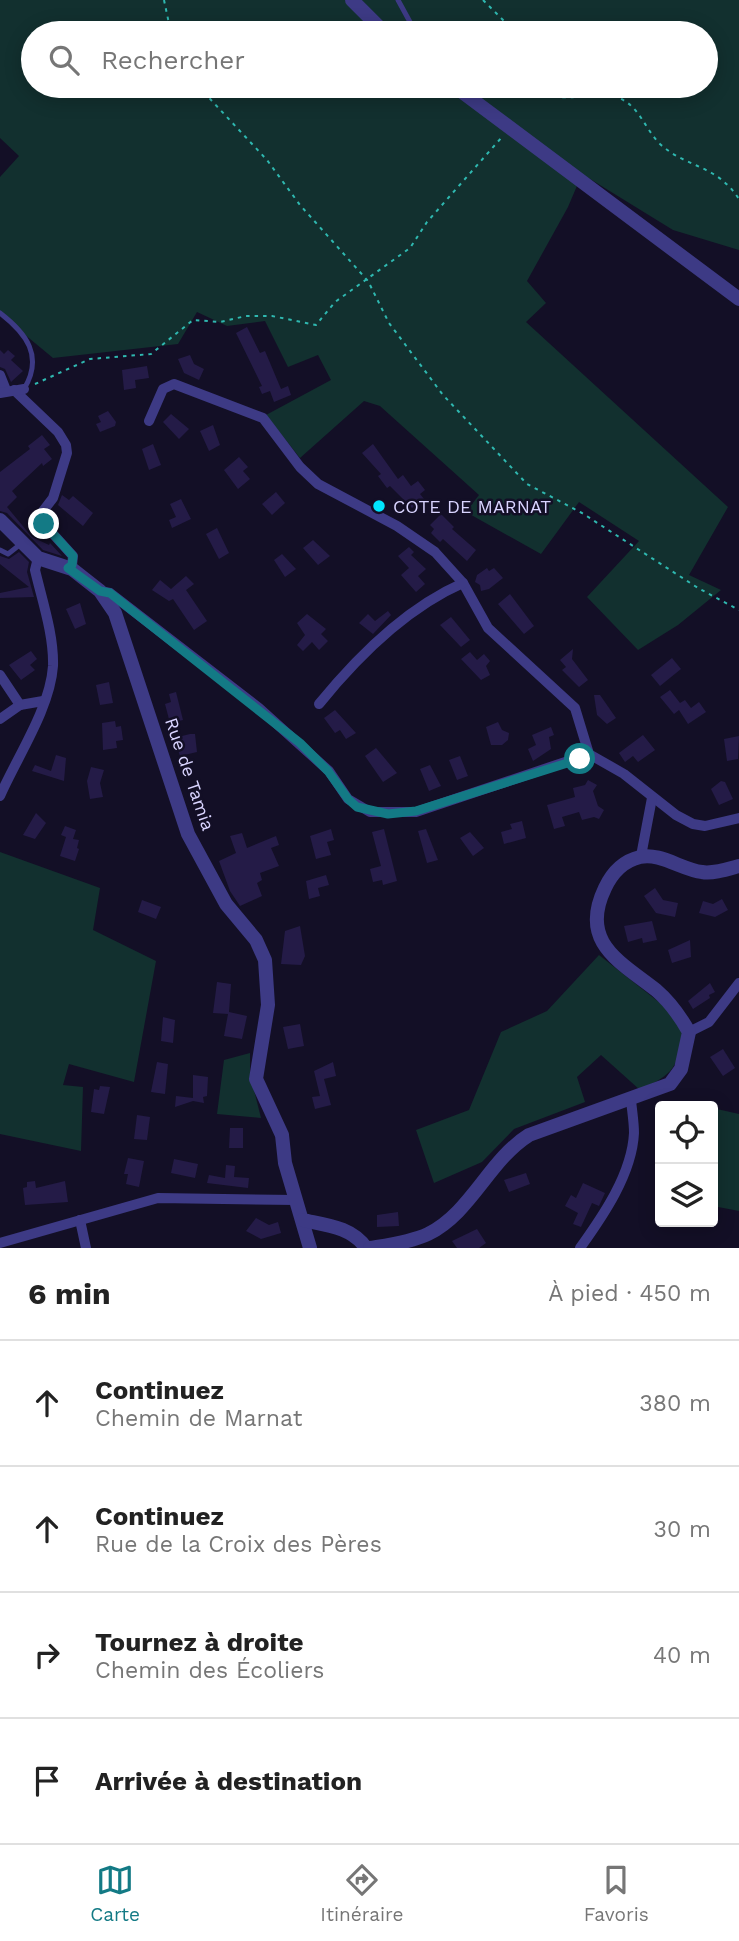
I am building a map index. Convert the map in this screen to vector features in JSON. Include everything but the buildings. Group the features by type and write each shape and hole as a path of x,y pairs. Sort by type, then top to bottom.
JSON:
{"street":[{"path":"352,0 373,21"},
{"path":"470,98 739,299"},
{"path":"0,375 11,390 58,432 66,445 67,453 53,498 40,515 44,524 73,556 72,565 68,568"},
{"path":"149,421 163,389 174,384 263,418 300,467 318,484 416,538 435,552 463,583 488,628 575,708 589,754 624,774 652,798 693,824 705,826 739,818"},
{"path":"0,520 38,558 68,568 100,591 110,593 259,708 328,771 348,799 370,812 416,811 589,754"},
{"path":"0,796 37,722 53,663 35,570 38,558"},
{"path":"319,704 346,672 397,624 437,594 463,583"},
{"name":"Rue de Tamia","path":"100,591 115,613 126,639 188,834 226,904 256,940 265,960 268,1005 256,1079 282,1135 285,1163 310,1248"},
{"path":"0,675 20,705"},
{"path":"0,719 20,705 43,701"},
{"path":"641,856 652,798"},
{"path":"303,1220 338,1227 377,1247 428,1234 447,1220 510,1147 529,1135 670,1084 684,1062 689,1032 678,1013 657,991 622,966 604,947 598,933 597,914 613,873 641,856 653,857 704,873 739,866"},
{"path":"689,1032 709,1022 739,983"},
{"path":"580,1248 602,1217 631,1149 634,1133 631,1100"},
{"path":"0,1243 159,1198 296,1200"},
{"path":"80,1220 86,1248"}],"lane":[{"path":"398,0 409,21"},
{"path":"0,313 22,329 33,350 33,369 11,390"},
{"path":"0,550 8,554 22,543"}],"path":[{"path":"164,0 168,21"},
{"path":"483,0 504,21"},
{"path":"209,98 267,160 300,205 368,281 389,323 443,395 527,484 582,513 698,588 739,610"},
{"path":"558,98 579,98"},
{"path":"618,98 636,109 662,146 717,174 739,199"},
{"path":"11,390 90,359 151,354 193,320 220,322 246,316 272,316 316,325 335,302 368,281 410,248 427,222 488,156 509,127"}],"green space":[{"path":"0,0 739,0 739,250 673,230 582,174 568,207 527,281 546,303 526,322 728,507 689,575 721,590 678,625 638,650 587,597 639,541 579,502 541,554 466,512 479,495 380,406 364,401 300,458 266,415 331,380 318,355 288,367 265,321 227,326 197,312 178,344 53,358 0,314 0,177 19,156 0,138"},
{"path":"0,852 100,888 93,930 156,961 134,1082 69,1064 63,1085 83,1087 81,1151 0,1134"},
{"path":"599,955 669,1010 684,1031 672,1068 661,1079 640,1090 601,1055 577,1077 585,1102 514,1129 482,1162 434,1183 416,1130 469,1110 501,1032 547,1011"},
{"path":"250,1053 250,1074 261,1118 217,1114 224,1060"},
{"path":"718,1109 739,1114 739,1211 718,1207"}],"place":[{"name":"COTE DE MARNAT","path":"379,506"}],"route":[{"path":"44,524 73,556 72,565 68,568 100,591 110,593 259,708 328,771 357,807 388,814 416,811 580,759"}]}
